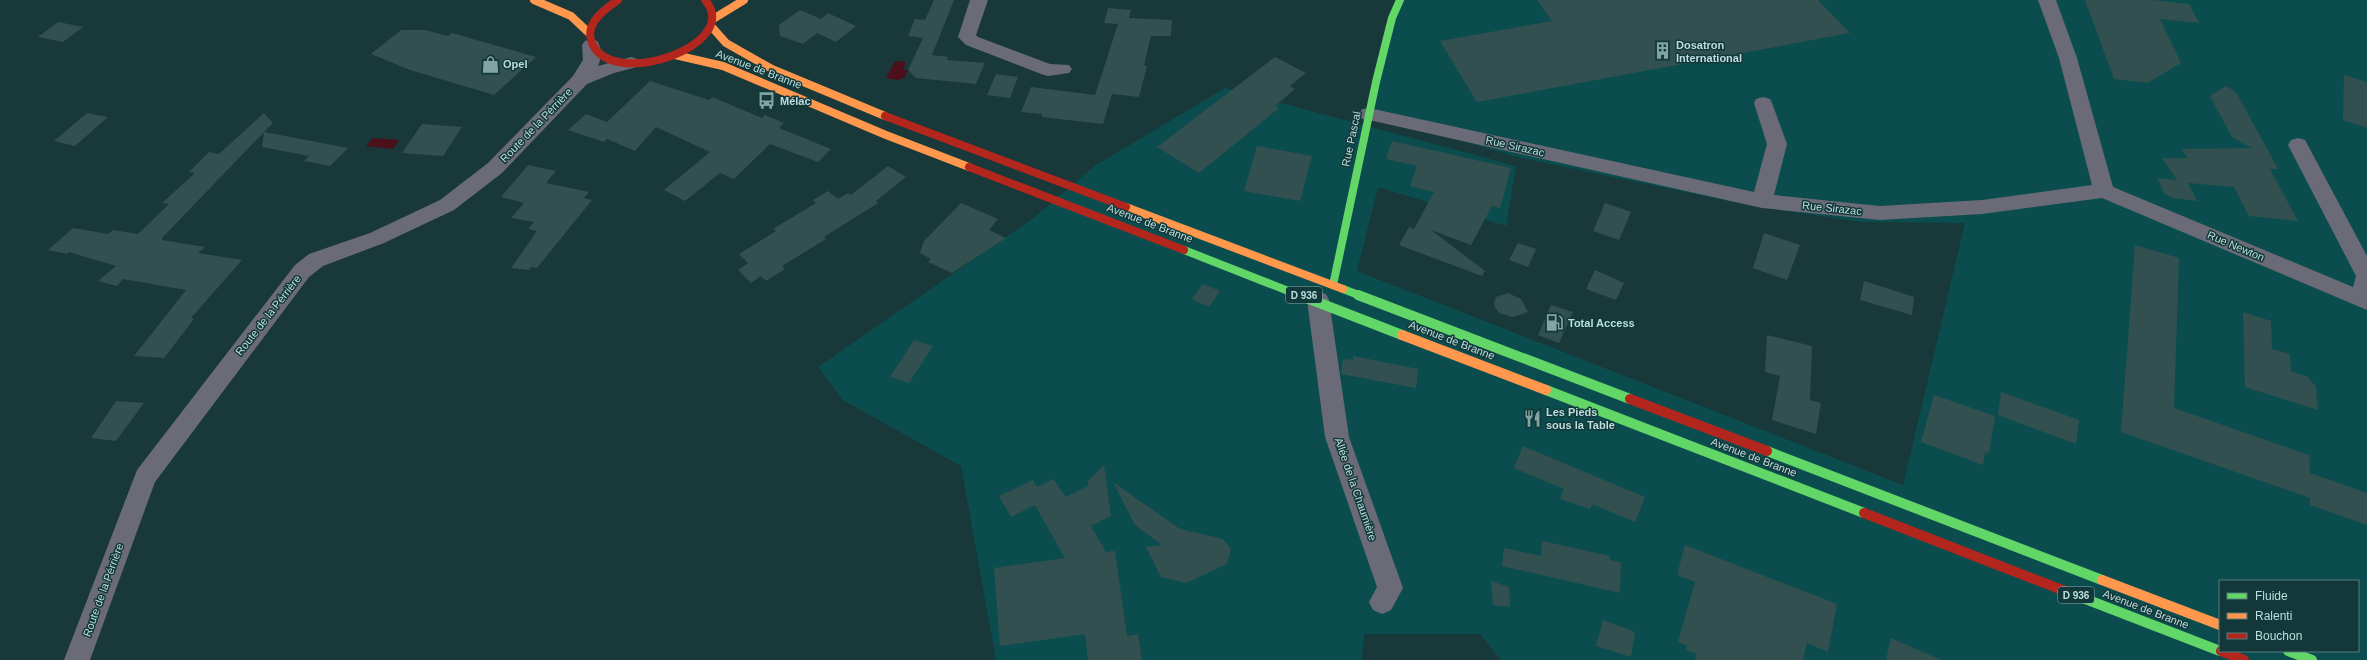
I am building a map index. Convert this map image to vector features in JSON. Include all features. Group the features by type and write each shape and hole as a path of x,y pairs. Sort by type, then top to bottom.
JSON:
{"main road":[{"path":"534,0 568,13 580,21 600,54 614,60 631,63 646,62 675,55 691,47 703,37 712,22 744,0"},
{"path":"590,39 594,20 604,8 618,0"},
{"name":"Rue Pascal","path":"1325,293 1392,18 1400,0"},
{"path":"709,1 712,10 712,22"},
{"name":"Avenue de Branne","path":"712,22 726,43 772,69 899,122 2219,651"},
{"name":"Avenue de Branne","path":"675,55 723,66 886,134 1325,293 2219,625"},
{"name":"Avenue de Branne","path":"2223,652 2244,660"},
{"path":"2291,652 2312,660"}],"street":[{"path":"979,0 967,37 972,42 1048,70 1063,69"},
{"path":"2047,0 2068,58 2104,191"},
{"path":"580,80 592,60 590,39"},
{"path":"580,80 609,68 631,63"},
{"name":"Route de la Pérrière","path":"77,660 145,477 302,271 316,260 377,238 447,206 494,168 580,80"},
{"path":"1762,201 1776,144 1763,103"},
{"name":"Rue Sirazac","path":"1369,114 1762,201 1880,213 1982,207 2104,191"},
{"path":"2298,145 2367,276 2364,300"},
{"name":"Rue Newton","path":"2104,191 2364,300"},
{"name":"Allée de la Chaumière","path":"1325,293 1337,437 1390,588 1382,602"}],"shaded area":[{"path":"1400,0 2367,0 2367,660 1501,660 1480,634 1364,634 1362,660 996,660 961,466 843,400 818,367 1032,219 1096,165 1225,88 1516,166 1506,226 1378,187 1357,271 1903,485 1965,223 1861,222 1752,206 1517,157 1369,114"},
{"path":"897,61 906,62 903,70 908,70 905,77 899,80 886,78 894,63"},
{"path":"373,138 399,140 393,149 366,146"}],"building":[{"path":"934,0 954,0 932,55 948,57 947,60 985,63 976,84 916,78 908,70 923,38 908,36 915,19 925,20"},
{"name":"Dosatron International","path":"1537,0 1818,0 1850,33 1477,102 1440,41 1552,21"},
{"path":"2085,0 2151,0 2189,4 2199,23 2160,19 2181,63 2147,83 2114,79"},
{"path":"1108,8 1131,10 1129,18 1172,20 1171,36 1151,36 1144,65 1147,66 1139,97 1112,94 1103,124 1042,117 1042,114 1021,112 1031,87 1095,95 1118,24 1104,23"},
{"path":"800,10 821,19 828,13 856,26 836,42 817,33 803,44 780,36 779,25"},
{"path":"58,22 83,27 63,42 38,37"},
{"path":"401,30 425,30 448,36 452,33 536,57 494,95 410,70 371,54"},
{"path":"1275,57 1306,73 1290,86 1295,89 1275,106 1279,108 1199,173 1157,147"},
{"path":"996,74 1018,77 1010,98 987,95"},
{"path":"2344,75 2367,82 2367,128 2343,120"},
{"path":"650,81 709,100 712,97 762,118 765,115 784,123 779,128 831,149 818,162 770,144 734,179 720,173 685,201 664,190 710,152 656,127 635,151 607,139 604,142 568,130 586,114 607,122"},
{"path":"2226,86 2236,92 2278,169 2270,169 2298,221 2249,216 2234,187 2188,183 2197,201 2172,198 2164,193 2157,178 2177,180 2162,158 2188,158 2181,149 2252,148 2232,137 2210,96"},
{"path":"87,113 108,117 75,146 54,141"},
{"path":"264,113 273,123 162,238 162,240 205,247 198,253 242,260 191,318 194,319 164,358 134,356 186,290 123,279 117,286 98,281 116,266 69,252 67,254 48,250 73,228 108,234 113,230 138,234 169,204 162,203 195,173 189,172 209,152 219,154"},
{"path":"422,124 462,127 443,156 402,153"},
{"path":"264,132 348,148 330,166 304,161 309,156 262,147"},
{"path":"1392,141 1511,168 1500,208 1492,206 1471,245 1431,230 1485,271 1482,276 1399,245 1409,227 1414,229 1434,192 1410,186 1417,166 1386,159"},
{"path":"1257,146 1312,156 1300,201 1244,191"},
{"path":"528,165 556,171 546,183 589,192 584,198 592,200 537,268 531,267 529,270 511,268 537,231 528,229 534,222 511,218 524,203 501,197"},
{"path":"888,166 906,177 876,201 878,203 824,237 826,239 782,266 785,269 766,281 761,276 751,283 738,270 748,263 739,254 776,231 773,229 816,203 813,200 828,191 838,199 848,193 851,195"},
{"path":"961,203 998,219 989,230 1006,238 952,273 928,262 931,259 920,253 924,241"},
{"path":"1605,203 1631,212 1619,240 1593,231"},
{"path":"1764,233 1800,245 1787,280 1753,268"},
{"path":"1518,243 1536,249 1528,267 1509,260"},
{"path":"2135,245 2179,258 2174,408 2309,455 2310,473 2367,493 2367,525 2310,505 2310,498 2121,432"},
{"path":"1595,270 1624,283 1616,300 1586,289"},
{"path":"1864,281 1914,297 1912,315 1860,300"},
{"path":"1203,284 1220,291 1209,307 1192,299"},
{"path":"1508,293 1521,299 1528,312 1513,317 1499,313 1494,302 1496,297"},
{"name":"Total Access","path":"1551,305 1573,312 1559,343 1538,335"},
{"path":"2243,312 2271,321 2272,349 2290,354 2291,371 2308,377 2316,387 2318,410 2245,387"},
{"path":"1767,335 1812,346 1810,400 1821,403 1816,434 1772,420 1780,376 1765,372"},
{"path":"914,340 933,346 909,383 890,377"},
{"path":"1353,356 1418,369 1416,388 1341,374 1343,359 1353,360"},
{"path":"2001,392 2079,420 2076,444 1998,415"},
{"path":"1934,395 1995,416 1989,453 1985,452 1983,465 1921,442"},
{"path":"116,401 144,403 116,441 91,438"},
{"path":"1523,446 1645,497 1635,522 1592,504 1590,509 1560,499 1564,489 1514,468"},
{"path":"1104,465 1111,516 1091,526 1106,552 1115,551 1127,636 1138,634 1142,660 1088,660 1085,634 1000,646 994,568 1065,558 1035,505 1011,517 999,496 1033,480 1037,487 1053,479 1066,497 1088,486 1088,481"},
{"path":"1113,482 1180,529 1223,539 1231,549 1227,564 1186,583 1161,577 1146,547 1162,545 1135,525"},
{"path":"1542,541 1610,556 1610,560 1621,562 1620,593 1502,566 1504,548 1541,556"},
{"path":"1685,545 1837,604 1828,652 1807,643 1803,660 1695,660 1696,654 1686,650 1687,646 1678,642 1695,582 1677,575"},
{"path":"1491,581 1509,587 1510,607 1493,605"},
{"path":"1603,620 1635,632 1631,657 1596,646"},
{"path":"1891,638 1941,660 1886,660"}],"traffic: fast":[{"path":"1333,285 1376,82 1392,18 1400,0"},
{"path":"1184,250 1402,335"},
{"path":"1343,289 1630,399"},
{"path":"1546,390 1864,513"},
{"path":"1767,451 2102,580"},
{"path":"2070,593 2219,651"},
{"path":"2291,652 2312,660"}],"traffic: slow":[{"path":"534,0 571,16 589,33"},
{"path":"713,19 744,0"},
{"path":"711,26 726,43 772,69 885,116"},
{"path":"675,55 723,66 886,135 969,167"},
{"path":"1126,207 1343,289"},
{"path":"1402,335 1546,390"},
{"path":"2102,580 2219,625"}],"traffic: jam":[{"path":"618,0 600,14 595,20 590,32 594,47 602,56 614,61 625,63 654,61 683,52 695,45 705,36 710,25 711,12 705,0"},
{"path":"885,116 1126,207"},
{"path":"969,167 1184,250"},
{"path":"1630,399 1767,451"},
{"path":"1864,513 2070,593"},
{"path":"2224,652 2244,660"}],"place":[{"name":"Dosatron International","path":"1663,51"},
{"name":"Opel","path":"490,64"},
{"name":"Mélac","path":"767,101"},
{"name":"Total Access","path":"1555,323"},
{"name":"Les Pieds sous la Table","path":"1533,418"}]}
